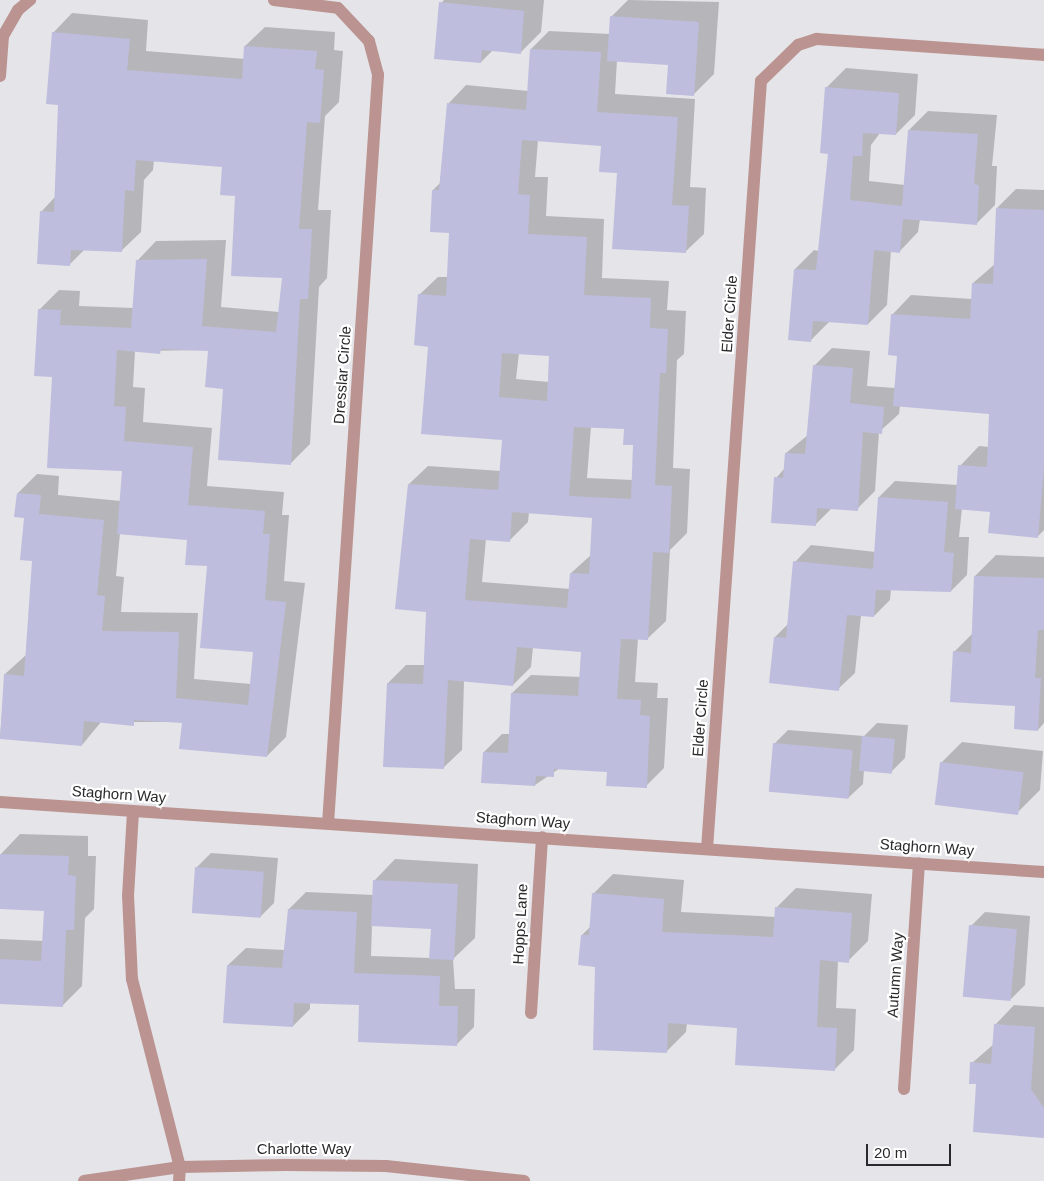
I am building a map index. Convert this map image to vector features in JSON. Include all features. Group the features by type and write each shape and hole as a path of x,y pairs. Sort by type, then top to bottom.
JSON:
{"street":[{"path":"0,76 3,36 18,10 30,0"},
{"name":"Dresslar Circle","path":"274,0 338,8 369,40 378,75 328,823"},
{"name":"Elder Circle","path":"708,849 761,81 798,45 817,39 1044,55"},
{"name":"Staghorn Way","path":"0,802 1044,872"},
{"path":"133,812 128,895 132,979 180,1167 180,1181"},
{"name":"Hopps Lane","path":"531,1013 542,838"},
{"name":"Autumn Way","path":"904,1088 919,863"},
{"name":"Charlotte Way","path":"84,1181 180,1167 386,1166 524,1181"}],"building":[{"path":"439,2 524,11 521,54 482,50 481,63 434,59"},
{"path":"610,16 699,22 694,96 666,94 668,65 607,61"},
{"path":"52,32 130,39 127,70 242,79 244,46 317,51 315,69 324,70 320,123 307,122 299,229 312,229 308,299 300,299 291,465 218,460 223,389 205,387 208,351 161,349 160,354 117,350 114,406 126,407 124,441 193,447 188,505 265,511 263,534 270,534 265,600 286,602 267,757 179,749 182,723 134,720 134,726 84,721 82,746 0,739 4,674 24,676 32,561 20,560 24,518 14,517 17,493 41,495 39,514 104,520 97,595 105,596 102,631 179,632 176,698 248,705 253,652 200,648 207,566 185,565 187,540 117,534 122,471 47,468 52,377 34,376 38,309 61,310 60,325 131,328 136,260 207,259 202,326 276,332 282,278 231,276 235,196 220,195 222,167 136,160 134,191 125,190 122,252 71,250 70,266 37,264 40,211 54,212 58,105 46,104"},
{"path":"530,49 601,52 597,112 678,117 672,205 689,206 686,253 612,249 617,173 599,172 601,146 522,140 518,194 530,195 528,234 587,237 584,295 651,298 650,328 668,329 666,373 660,373 655,485 672,486 669,553 653,552 648,640 621,639 617,699 641,700 640,715 650,716 647,788 606,786 607,772 554,769 554,777 536,776 535,786 481,783 483,752 508,753 511,693 578,696 581,652 517,647 513,686 448,680 444,769 383,767 387,683 423,684 426,612 395,609 408,484 498,490 502,440 421,434 428,347 414,345 418,294 446,296 449,233 430,232 432,190 439,190 447,103 526,110","holes":["502,353 549,356 547,401 499,397","574,427 624,429 623,445 633,445 631,499 569,496","512,512 592,518 589,574 570,573 567,608 465,600 470,539 510,542"]},
{"path":"825,87 899,93 896,135 863,133 862,156 853,156 850,200 902,206 908,130 978,134 974,184 979,185 977,225 903,219 900,253 874,250 868,325 813,321 811,342 788,340 794,269 816,270 828,154 820,153"},
{"path":"996,208 1044,210 1044,466 1038,538 988,533 990,512 955,509 958,465 987,467 989,414 893,406 897,356 888,355 891,314 970,319 972,283 993,284"},
{"path":"813,365 853,368 850,403 884,407 882,434 863,432 858,511 817,508 816,526 771,523 774,477 783,478 785,453 805,454"},
{"path":"878,497 948,502 944,552 954,553 951,592 876,590 874,617 847,615 839,691 769,683 774,637 786,638 793,561 873,569"},
{"path":"974,576 1044,578 1044,630 1038,630 1035,678 1041,678 1038,731 1014,729 1015,706 950,702 953,651 971,653"},
{"path":"862,736 895,739 892,774 859,771"},
{"path":"773,743 853,750 848,799 769,792"},
{"path":"940,762 1023,772 1018,815 935,805"},
{"path":"0,854 69,856 68,875 76,876 74,930 66,930 63,1007 0,1004 0,959 41,961 44,911 0,909"},
{"path":"195,867 264,872 261,918 192,913"},
{"path":"373,880 458,884 454,960 429,959 431,929 371,926"},
{"path":"592,893 664,899 662,932 773,937 775,907 852,913 849,963 820,960 817,1027 837,1028 835,1071 735,1065 737,1028 668,1023 667,1053 593,1050 595,967 578,965 581,935 589,935"},
{"path":"288,909 357,912 354,973 440,976 439,1006 458,1006 457,1046 358,1042 359,1005 294,1003 293,1027 223,1023 227,965 282,968"},
{"path":"969,925 1017,929 1011,1001 963,997"},
{"path":"994,1024 1035,1027 1031,1089 1044,1108 1044,1138 973,1132 976,1084 969,1084 970,1062 991,1064"}]}
